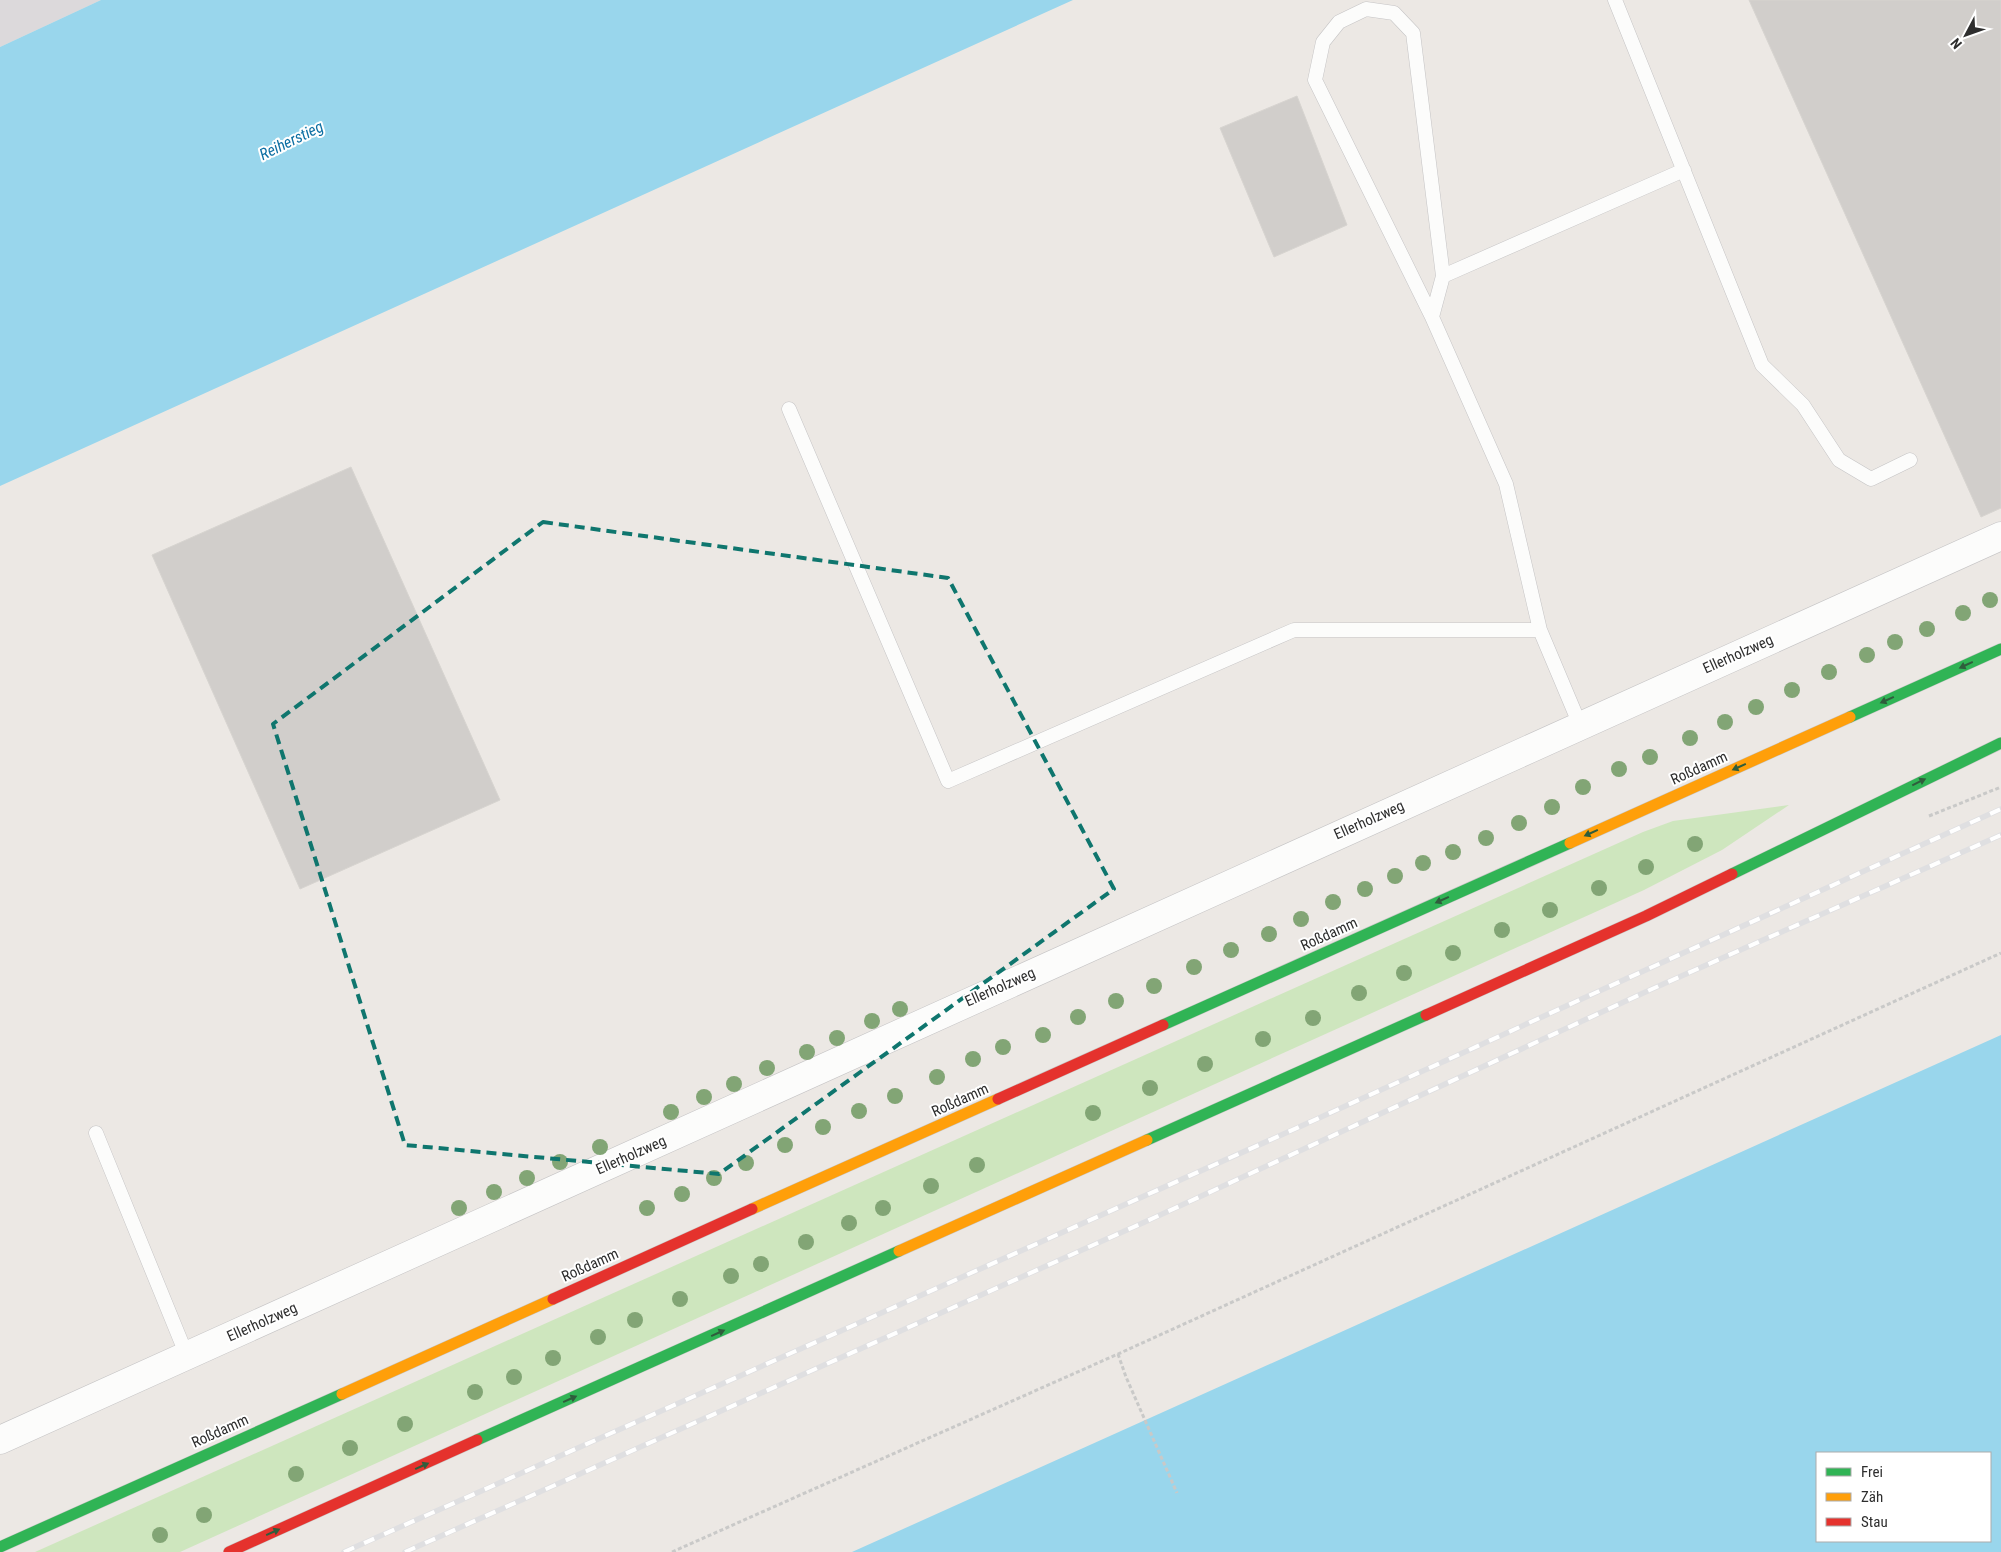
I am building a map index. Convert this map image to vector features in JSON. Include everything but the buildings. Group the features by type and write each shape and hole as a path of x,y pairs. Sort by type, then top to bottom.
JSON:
{"main road":[{"name":"Roßdamm","path":"0,1547 2001,649"},
{"path":"229,1552 1646,916 2001,743"}],"street":[{"name":"Ellerholzweg","path":"0,1440 2001,536"}],"lane":[{"path":"1383,0 1339,22 1323,42 1316,80 1432,317 1506,484 1540,630 1580,725"},
{"path":"1615,0 1762,364 1804,404 1839,460 1871,479 1910,460"},
{"path":"1366,9 1394,13 1414,33 1443,276 1432,317"},
{"path":"1443,276 1684,170"},
{"path":"789,409 948,781 1294,630 1540,630"},
{"path":"96,1133 187,1356"}],"path":[{"path":"672,1552 1118,1354 2001,953"},
{"path":"1118,1354 1177,1493"}],"highlighted area":[{"path":"543,522 948,578 1114,889 719,1174 405,1145 273,724"}],"shaded area":[{"path":"0,0 101,0 0,47"}],"green space":[{"path":"1789,805 1722,850 1644,890 180,1552 35,1552 1643,832 1673,821"}],"water":[{"name":"Reiherstieg","path":"101,0 1073,0 0,486 0,47"},
{"path":"2001,1035 2001,1552 852,1552"}],"railway":[{"path":"344,1552 1288,1132 2001,809"},
{"path":"405,1552 1147,1221 1652,989 2001,835"}],"traffic: fast":[{"path":"1850,717 2001,649"},
{"path":"1732,874 2001,743"},
{"path":"1163,1025 1570,843"},
{"path":"1147,1140 1426,1015"},
{"path":"477,1440 899,1251"},
{"path":"0,1547 342,1394"}],"traffic: slow":[{"path":"1570,843 1850,717"},
{"path":"752,1209 998,1099"},
{"path":"899,1251 1147,1140"},
{"path":"342,1394 553,1299"}],"traffic: jam":[{"path":"1426,1015 1646,916 1732,874"},
{"path":"998,1099 1163,1025"},
{"path":"553,1299 752,1209"},
{"path":"229,1552 477,1440"}]}
